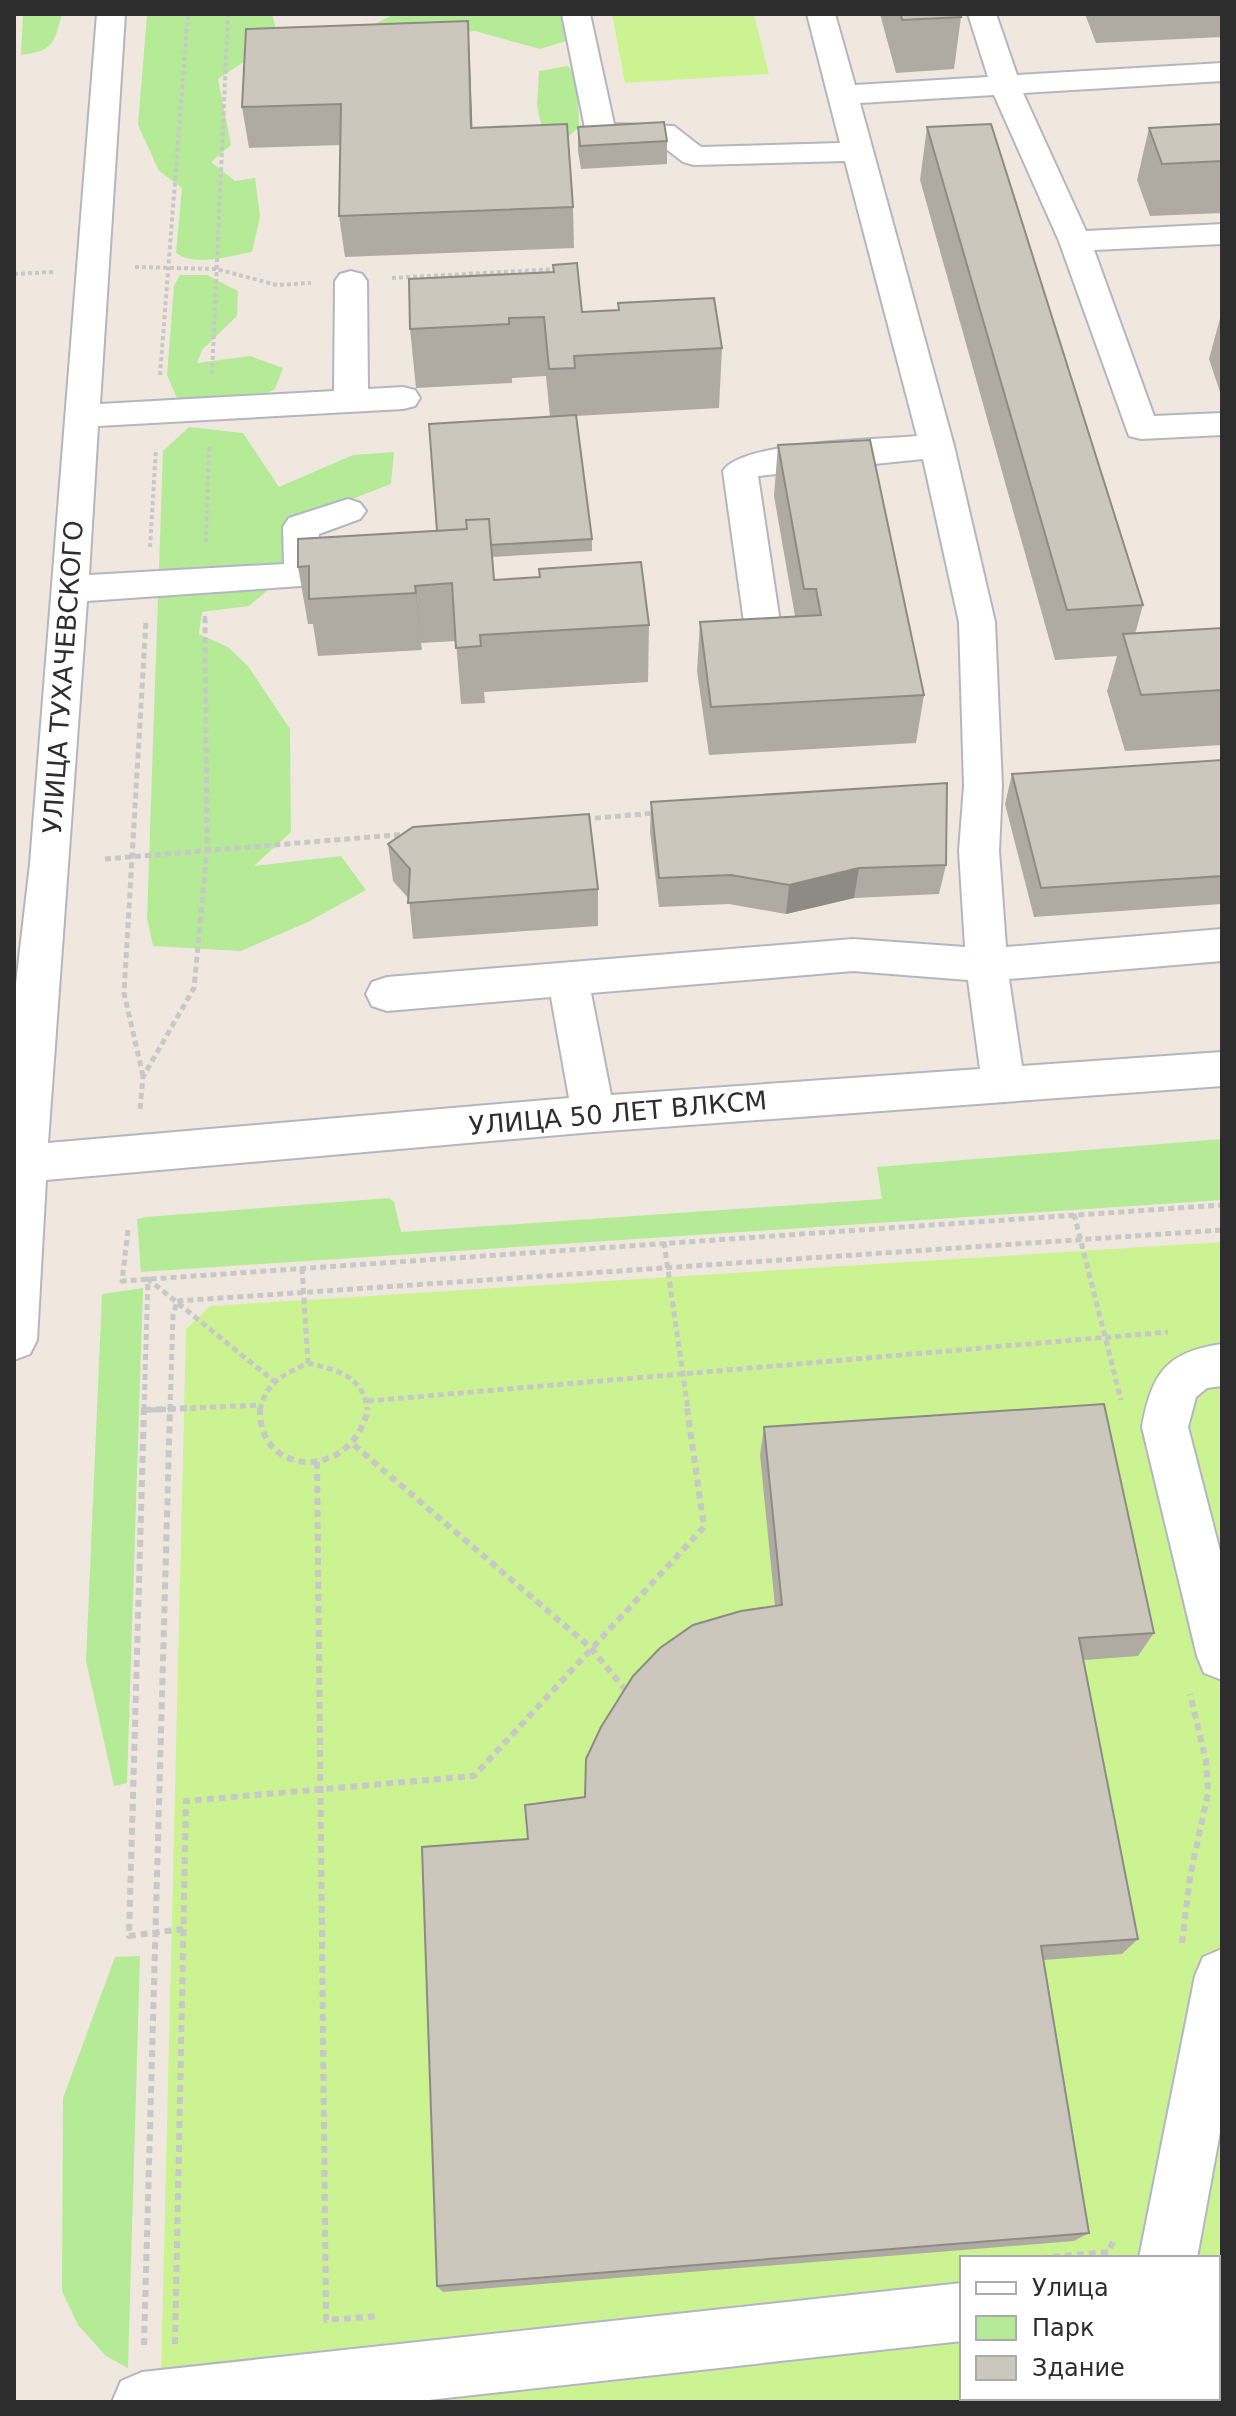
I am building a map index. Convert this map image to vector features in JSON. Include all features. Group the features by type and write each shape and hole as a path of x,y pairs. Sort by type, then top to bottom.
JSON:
{"street":[{"name":"УЛИЦА ТУХАЧЕВСКОГО","path":"14,1340 32,836 69,589 111,14"},
{"path":"576,14 601,133 663,132 694,156 858,152"},
{"path":"821,14 937,446 977,622 983,786 979,851 987,965 1003,1084"},
{"path":"982,14 1005,85 1075,241 1141,428 1222,424"},
{"path":"842,95 1222,72"},
{"path":"1075,241 1222,234"},
{"path":"351,281 351,401"},
{"path":"82,416 403,398"},
{"path":"762,622 740,471 757,462 937,446"},
{"path":"69,589 302,576 301,527 348,511"},
{"path":"387,994 853,955 987,965 1222,945"},
{"path":"568,979 593,1114"},
{"name":"УЛИЦА 50 ЛЕТ ВЛКСМ","path":"19,1164 593,1114 1222,1069"},
{"path":"1205,1671 1165,1427 1171,1391 1196,1367 1222,1365"},
{"path":"1168,2256 1202,1964"},
{"path":"153,2401 960,2312"}],"path":[{"path":"14,274 166,266 216,269 277,285 568,268"},
{"path":"571,820 666,812"},
{"path":"105,859 412,833"},
{"path":"128,1230 122,1281 1222,1205"},
{"path":"1074,1214 1124,1414"},
{"path":"177,1301 1222,1230"},
{"path":"153,2401 183,1929 186,1801 474,1776 704,1527 664,1242"},
{"path":"302,1268 308,1363"},
{"path":"148,1279 274,1381"},
{"path":"148,1279 129,1936 183,1929"},
{"path":"153,2401 156,1932 173,1316 177,1301"},
{"path":"368,1401 1179,1331"},
{"path":"308,1363 336,1366 358,1379 368,1401 367,1424 354,1445 337,1457 317,1462 292,1460 271,1448 260,1428 260,1405 274,1381 308,1363"},
{"path":"144,1410 260,1405"},
{"path":"354,1445 590,1647 632,1698"},
{"path":"317,1462 326,2320 384,2316"},
{"path":"1202,1964 1190,1877 1208,1793 1205,1671"},
{"path":"1063,2256 1108,2252 1120,2228"}],"green space":[{"path":"23,14 62,14 54,39 46,48 21,55"},
{"path":"147,14 272,14 276,29 245,61 218,79 231,145 211,162 235,181 255,178 260,217 252,252 203,260 176,253 182,188 159,171 138,125"},
{"path":"394,14 571,14 576,38 540,49 475,31 421,38 354,35"},
{"path":"612,14 754,14 769,74 625,83"},
{"path":"568,66 577,78 579,127 567,138 545,140 537,106 539,71"},
{"path":"180,275 207,275 238,291 237,316 202,350 197,363 250,356 283,368 275,389 246,404 179,403 167,375 174,286"},
{"path":"189,427 243,433 279,487 353,455 394,452 391,484 290,523 288,573 249,606 202,612 199,634 228,647 248,666 290,729 291,832 254,866 341,856 366,890 308,922 241,951 153,946 147,918 163,451"},
{"path":"1222,1139 1222,1200 141,1272 137,1219 146,1217 389,1198 394,1202 401,1232 882,1199 877,1167"},
{"path":"1222,1242 1222,2402 443,2402 443,2368 161,2377 186,1329 210,1306"},
{"path":"143,1288 127,1783 114,1786 86,1661 102,1294"},
{"path":"140,1956 128,2368 106,2356 78,2325 62,2291 63,2098 115,1957"}],"building":[{"path":"901,14 960,14 961,17 902,20"},
{"path":"468,21 471,128 567,124 573,207 339,216 341,104 242,107 246,29"},
{"path":"664,122 667,141 580,146 578,127"},
{"path":"991,124 1143,605 1067,610 927,127"},
{"path":"1222,124 1222,161 1162,164 1149,128"},
{"path":"577,263 582,312 619,310 618,303 714,298 722,348 574,356 575,368 549,369 544,317 509,318 509,324 410,329 409,279 554,272 553,265"},
{"path":"576,415 592,539 491,545 489,519 466,520 467,529 437,531 429,424"},
{"path":"870,440 924,695 711,707 700,622 821,615 816,589 804,589 778,445"},
{"path":"489,519 494,580 540,577 539,569 641,562 649,625 480,635 481,646 456,648 452,583 415,586 416,593 309,599 309,566 298,567 298,539 467,529 466,520"},
{"path":"1222,628 1222,690 1141,695 1123,634"},
{"path":"1222,760 1222,876 1041,888 1012,774"},
{"path":"947,783 946,865 859,868 789,885 731,875 659,878 651,802"},
{"path":"589,814 598,889 408,903 410,869 388,844 413,827"},
{"path":"1104,1404 1154,1633 1079,1638 1138,1939 1041,1946 1089,2233 437,2286 422,1847 528,1839 525,1805 585,1797 586,1759 601,1727 633,1676 660,1648 693,1625 741,1611 782,1605 764,1427"}]}
